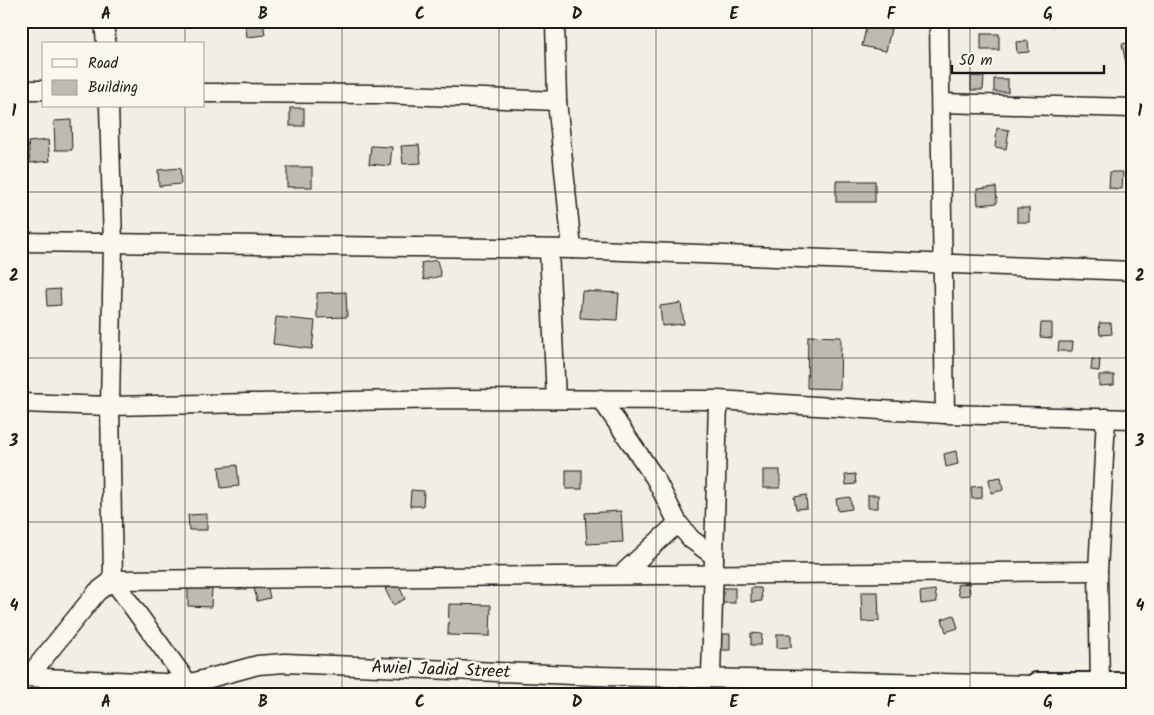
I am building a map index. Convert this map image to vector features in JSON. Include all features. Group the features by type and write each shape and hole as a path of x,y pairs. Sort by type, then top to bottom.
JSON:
{"street":[{"path":"104,21 106,42"},
{"path":"556,21 557,101 572,249"},
{"path":"939,21 945,414"},
{"path":"21,90 42,90"},
{"path":"205,93 381,94 557,101"},
{"path":"940,103 1133,108"},
{"path":"108,108 113,244 110,406 114,580 192,689"},
{"path":"21,242 572,249 942,262 1133,271"},
{"path":"549,250 556,399"},
{"path":"21,403 110,406 556,399 718,400 945,414 1133,419"},
{"path":"601,399 655,478 678,523 714,565"},
{"path":"711,678 718,400"},
{"path":"1100,684 1098,571 1106,418"},
{"path":"622,574 678,523"},
{"path":"25,677 92,598 114,580 622,574 714,565 1098,571"},
{"name":"Awiel Jadid Street","path":"25,677 192,689 258,664 285,663 1037,689 1100,684 1133,685"}],"building":[{"path":"245,21 263,21 265,35 247,37"},
{"path":"1040,21 1055,21 1055,26 1041,27"},
{"path":"867,24 891,29 886,51 862,46"},
{"path":"981,34 999,34 999,50 981,50"},
{"path":"1028,41 1029,52 1017,53 1016,42"},
{"path":"1133,42 1133,61 1126,63 1122,44"},
{"path":"971,76 984,77 983,90 971,90"},
{"path":"994,79 1008,79 1008,92 994,92"},
{"path":"290,108 304,108 304,126 290,126"},
{"path":"71,120 72,150 55,150 54,121"},
{"path":"997,128 1009,130 1006,149 995,147"},
{"path":"48,140 50,161 30,163 28,142"},
{"path":"419,145 421,163 403,164 401,146"},
{"path":"371,146 392,147 390,166 369,164"},
{"path":"287,167 312,167 312,187 287,187"},
{"path":"180,168 181,184 159,186 158,170"},
{"path":"1110,172 1123,172 1122,189 1109,188"},
{"path":"836,181 875,181 875,202 836,202"},
{"path":"996,187 997,203 978,205 977,189"},
{"path":"1017,208 1029,208 1029,222 1017,222"},
{"path":"437,260 441,276 424,280 421,263"},
{"path":"60,289 61,305 47,306 46,290"},
{"path":"582,291 619,293 617,320 580,318"},
{"path":"346,292 347,317 317,318 317,293"},
{"path":"681,303 684,324 662,326 660,306"},
{"path":"276,317 315,321 312,349 273,344"},
{"path":"1041,323 1052,323 1052,338 1040,337"},
{"path":"1099,323 1111,323 1112,334 1100,335"},
{"path":"808,336 841,337 840,389 807,388"},
{"path":"1059,342 1073,342 1072,351 1058,351"},
{"path":"1126,352 1133,352 1133,363 1125,363"},
{"path":"1092,359 1100,360 1099,371 1091,370"},
{"path":"1099,375 1114,375 1114,385 1099,386"},
{"path":"956,451 958,464 946,467 944,454"},
{"path":"237,465 239,486 221,488 219,467"},
{"path":"566,470 582,470 582,489 566,489"},
{"path":"763,470 780,470 780,488 763,488"},
{"path":"855,474 856,484 846,485 845,475"},
{"path":"1001,477 1003,490 991,493 989,479"},
{"path":"982,486 982,498 972,499 971,487"},
{"path":"411,490 424,491 423,506 410,506"},
{"path":"806,495 807,508 796,509 794,497"},
{"path":"868,495 878,495 878,508 868,508"},
{"path":"850,497 852,509 838,511 836,499"},
{"path":"621,511 623,542 587,544 585,513"},
{"path":"207,514 207,530 189,530 188,515"},
{"path":"266,580 270,598 257,601 253,583"},
{"path":"969,583 970,595 959,596 957,585"},
{"path":"398,584 405,599 393,605 385,589"},
{"path":"188,587 212,588 211,607 188,606"},
{"path":"720,588 735,588 735,603 720,603"},
{"path":"751,588 761,588 762,601 751,602"},
{"path":"935,590 937,602 921,604 920,592"},
{"path":"861,592 878,592 879,621 862,622"},
{"path":"449,604 491,605 490,636 448,635"},
{"path":"954,615 958,628 946,632 942,619"},
{"path":"751,633 762,634 761,645 751,645"},
{"path":"716,634 730,634 730,650 716,650"},
{"path":"777,634 791,634 791,647 777,648"}]}
